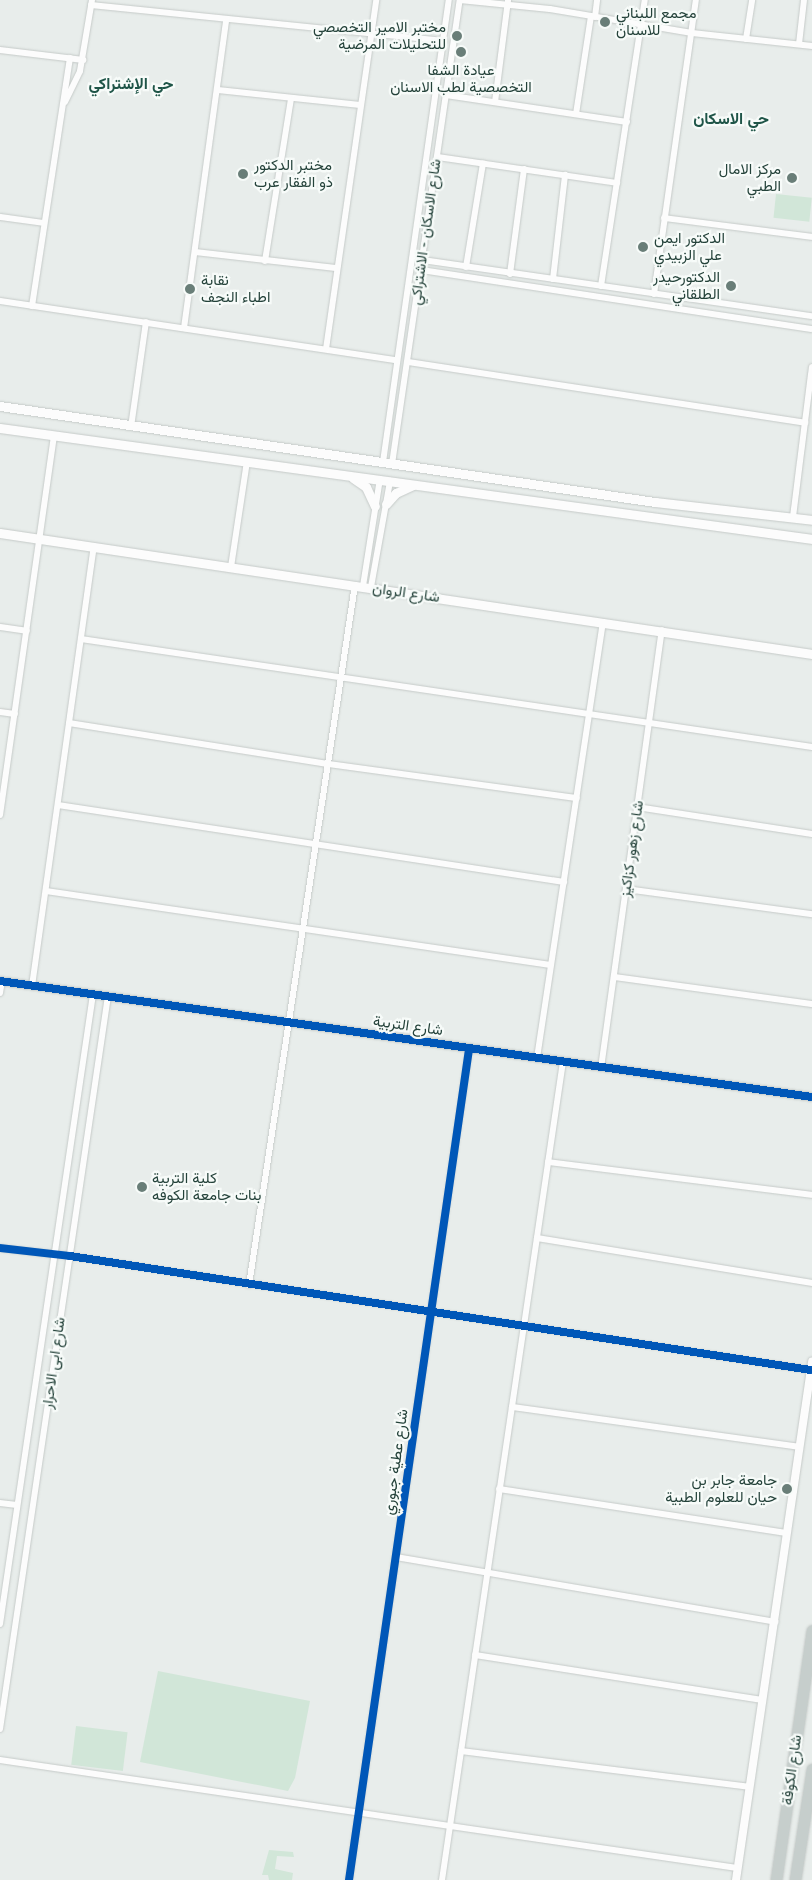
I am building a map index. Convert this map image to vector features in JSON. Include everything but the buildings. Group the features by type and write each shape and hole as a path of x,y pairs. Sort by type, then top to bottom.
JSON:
{"highway":[{"name":"شارع الكوفة","path":"776,1880 812,1631"},
{"name":"شارع الكوفة","path":"795,1880 812,1769"}],"main road":[{"path":"0,406 132,427 655,502 812,520"},
{"path":"0,428 348,476 654,515 812,539"},
{"path":"304,470 307,452"},
{"path":"348,476 366,487 376,506"},
{"path":"386,504 396,493 416,484"},
{"path":"654,515 657,509 655,502"},
{"name":"شارع الروان","path":"0,532 812,654"}],"street":[{"path":"326,349 360,105 373,34 376,0"},
{"name":"شارع الاسكان - الاشتراكي","path":"387,463 397,360 449,0"},
{"path":"460,0 507,2 692,33 812,46"},
{"name":"شارع الاسكان - الاشتراكي","path":"387,463 408,362 460,0"},
{"path":"550,9 552,0"},
{"path":"576,114 597,0"},
{"path":"601,286 645,0"},
{"path":"654,294 696,0"},
{"path":"746,39 752,0"},
{"path":"799,44 804,0"},
{"path":"495,102 507,2"},
{"path":"63,106 83,60 92,3 226,21 444,41"},
{"path":"184,328 196,252 226,21"},
{"path":"0,50 83,60"},
{"path":"32,306 70,58"},
{"path":"440,60 445,66 451,61"},
{"path":"218,90 360,105"},
{"path":"446,95 627,122"},
{"path":"265,261 291,99"},
{"path":"437,157 617,183"},
{"path":"466,267 483,164"},
{"path":"510,274 524,169"},
{"path":"553,279 565,175"},
{"path":"0,217 44,223"},
{"path":"664,218 812,237"},
{"path":"196,252 338,268"},
{"path":"422,260 812,316"},
{"path":"421,270 812,329"},
{"path":"0,301 397,360"},
{"path":"404,308 416,310"},
{"path":"132,427 146,322"},
{"path":"408,362 805,423"},
{"path":"793,517 812,367"},
{"path":"0,815 1,796 15,714 54,436"},
{"path":"230,566 247,462"},
{"path":"363,586 380,479"},
{"path":"248,1285 341,677 363,586 386,504 390,481"},
{"path":"32,986 94,546"},
{"path":"537,1058 603,622"},
{"path":"0,627 27,631"},
{"name":"شارع زهور كزاكيز","path":"601,1068 662,630"},
{"path":"81,639 812,747"},
{"path":"0,712 15,714"},
{"path":"69,722 328,764 576,798"},
{"path":"58,806 564,882"},
{"path":"638,807 812,834"},
{"path":"626,889 812,914"},
{"path":"46,892 303,927 551,965"},
{"path":"614,977 812,1004"},
{"path":"0,993 1,981"},
{"name":"شارع التربية","path":"1,981 812,1098"},
{"name":"شارع ابی الاحرار","path":"0,1624 93,994"},
{"name":"شارع ابی الاحرار","path":"0,1730 108,996"},
{"name":"شارع عطية جبوري","path":"349,1880 469,1048"},
{"path":"442,1880 562,1062"},
{"path":"548,1162 812,1195"},
{"path":"536,1238 812,1283"},
{"path":"0,1248 70,1256 248,1285 811,1366 736,1880"},
{"path":"512,1407 799,1447"},
{"path":"499,1490 787,1533"},
{"path":"0,1503 17,1505"},
{"path":"396,1557 775,1622"},
{"path":"475,1655 762,1700"},
{"path":"461,1751 749,1787"},
{"path":"0,1760 737,1868"}],"green space":[{"path":"776,194 812,198 809,222 773,218"},
{"path":"158,1671 310,1701 295,1778 288,1791 140,1762"},
{"path":"76,1726 128,1732 123,1771 71,1765"},
{"path":"269,1850 293,1852 294,1857 277,1856 275,1869 293,1873 292,1880 269,1880 268,1875 262,1875"}],"cycle path":[{"path":"0,981 812,1097"},
{"path":"349,1880 469,1049"},
{"path":"0,1248 70,1256 811,1370"}],"place":[{"name":"مجمع اللبناني للاسنان","path":"605,22"},
{"name":"مختبر الامير التخصصي للتحليلات المرضية","path":"457,36"},
{"name":"عيادة الشفا التخصصية لطب الاسنان","path":"461,52"},
{"name":"مختبر الدكتور ذو الفقار عرب","path":"243,174"},
{"name":"مركز الامال الطبي","path":"792,178"},
{"name":"الدكتور ايمن علي الزبيدي","path":"643,247"},
{"name":"الدكتورحيدر الطلقاني","path":"731,286"},
{"name":"نقابة اطباء النجف","path":"190,289"},
{"name":"كلية التربية بنات جامعة الكوفه","path":"142,1187"},
{"name":"جامعة جابر بن حيان للعلوم الطبية","path":"787,1489"}],"district":[{"name":"حي الإشتراكي","path":"131,84"},
{"name":"حي الاسكان","path":"731,119"}]}
